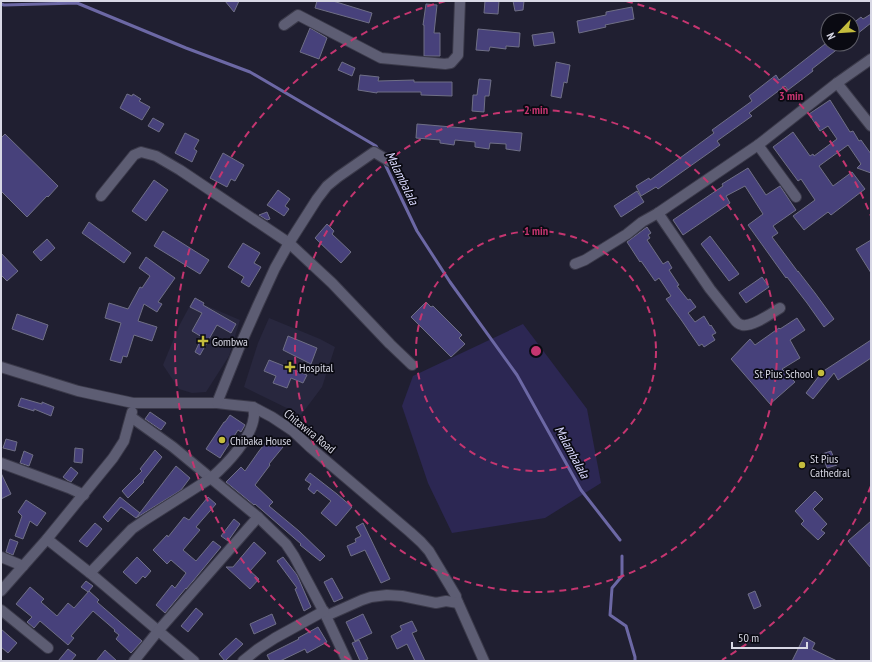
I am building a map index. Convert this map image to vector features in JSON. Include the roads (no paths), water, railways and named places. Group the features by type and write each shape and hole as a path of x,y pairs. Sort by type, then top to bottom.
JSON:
{"street":[{"path":"284,25 298,15 382,58 445,64 451,63 458,55 460,1"},
{"path":"575,264 585,260 627,234 642,222 658,213 758,145 837,83 871,59"},
{"path":"837,83 871,126"},
{"path":"758,145 796,197"},
{"path":"101,196 134,155 141,152 156,156 180,170 289,243 332,283 412,365"},
{"path":"217,403 239,348 275,268 317,199 327,186 374,152 389,161"},
{"path":"658,213 710,289 738,324 750,324 758,321 780,308"},
{"name":"Chitawira Road","path":"1,366 78,391 133,403 217,403 253,407 272,417 293,431 410,532 429,551 456,596 484,661"},
{"path":"1,591 47,539 118,452 124,441 131,417 133,403"},
{"path":"90,573 132,529 220,471 244,442 252,425 254,416 253,407"},
{"path":"131,417 173,447 211,478 258,517 286,544 325,613 347,661"},
{"path":"1,463 84,495"},
{"path":"134,661 158,631 258,517"},
{"path":"47,539 90,573 194,661"},
{"path":"1,557 23,566"},
{"path":"243,661 258,648 275,638 325,613 371,597 387,595 402,596 436,603 446,601 458,603"},
{"path":"1,610 48,648"}],"waterway":[{"name":"Malambalala","path":"1,4 77,3 186,48 250,72 376,146 379,152"},
{"name":"Malambalala","path":"384,162 417,231 450,282 517,375 581,490 620,540"},
{"name":"Malambalala","path":"622,556 622,576 612,588 610,615 626,626 635,661"}],"place":[{"name":"Gombwa","path":"203,341"},
{"name":"Hospital","path":"290,367"},
{"name":"St Pius School","path":"821,373"},
{"name":"Chibaka House","path":"222,440"},
{"name":"St Pius Cathedral","path":"802,465"}]}
